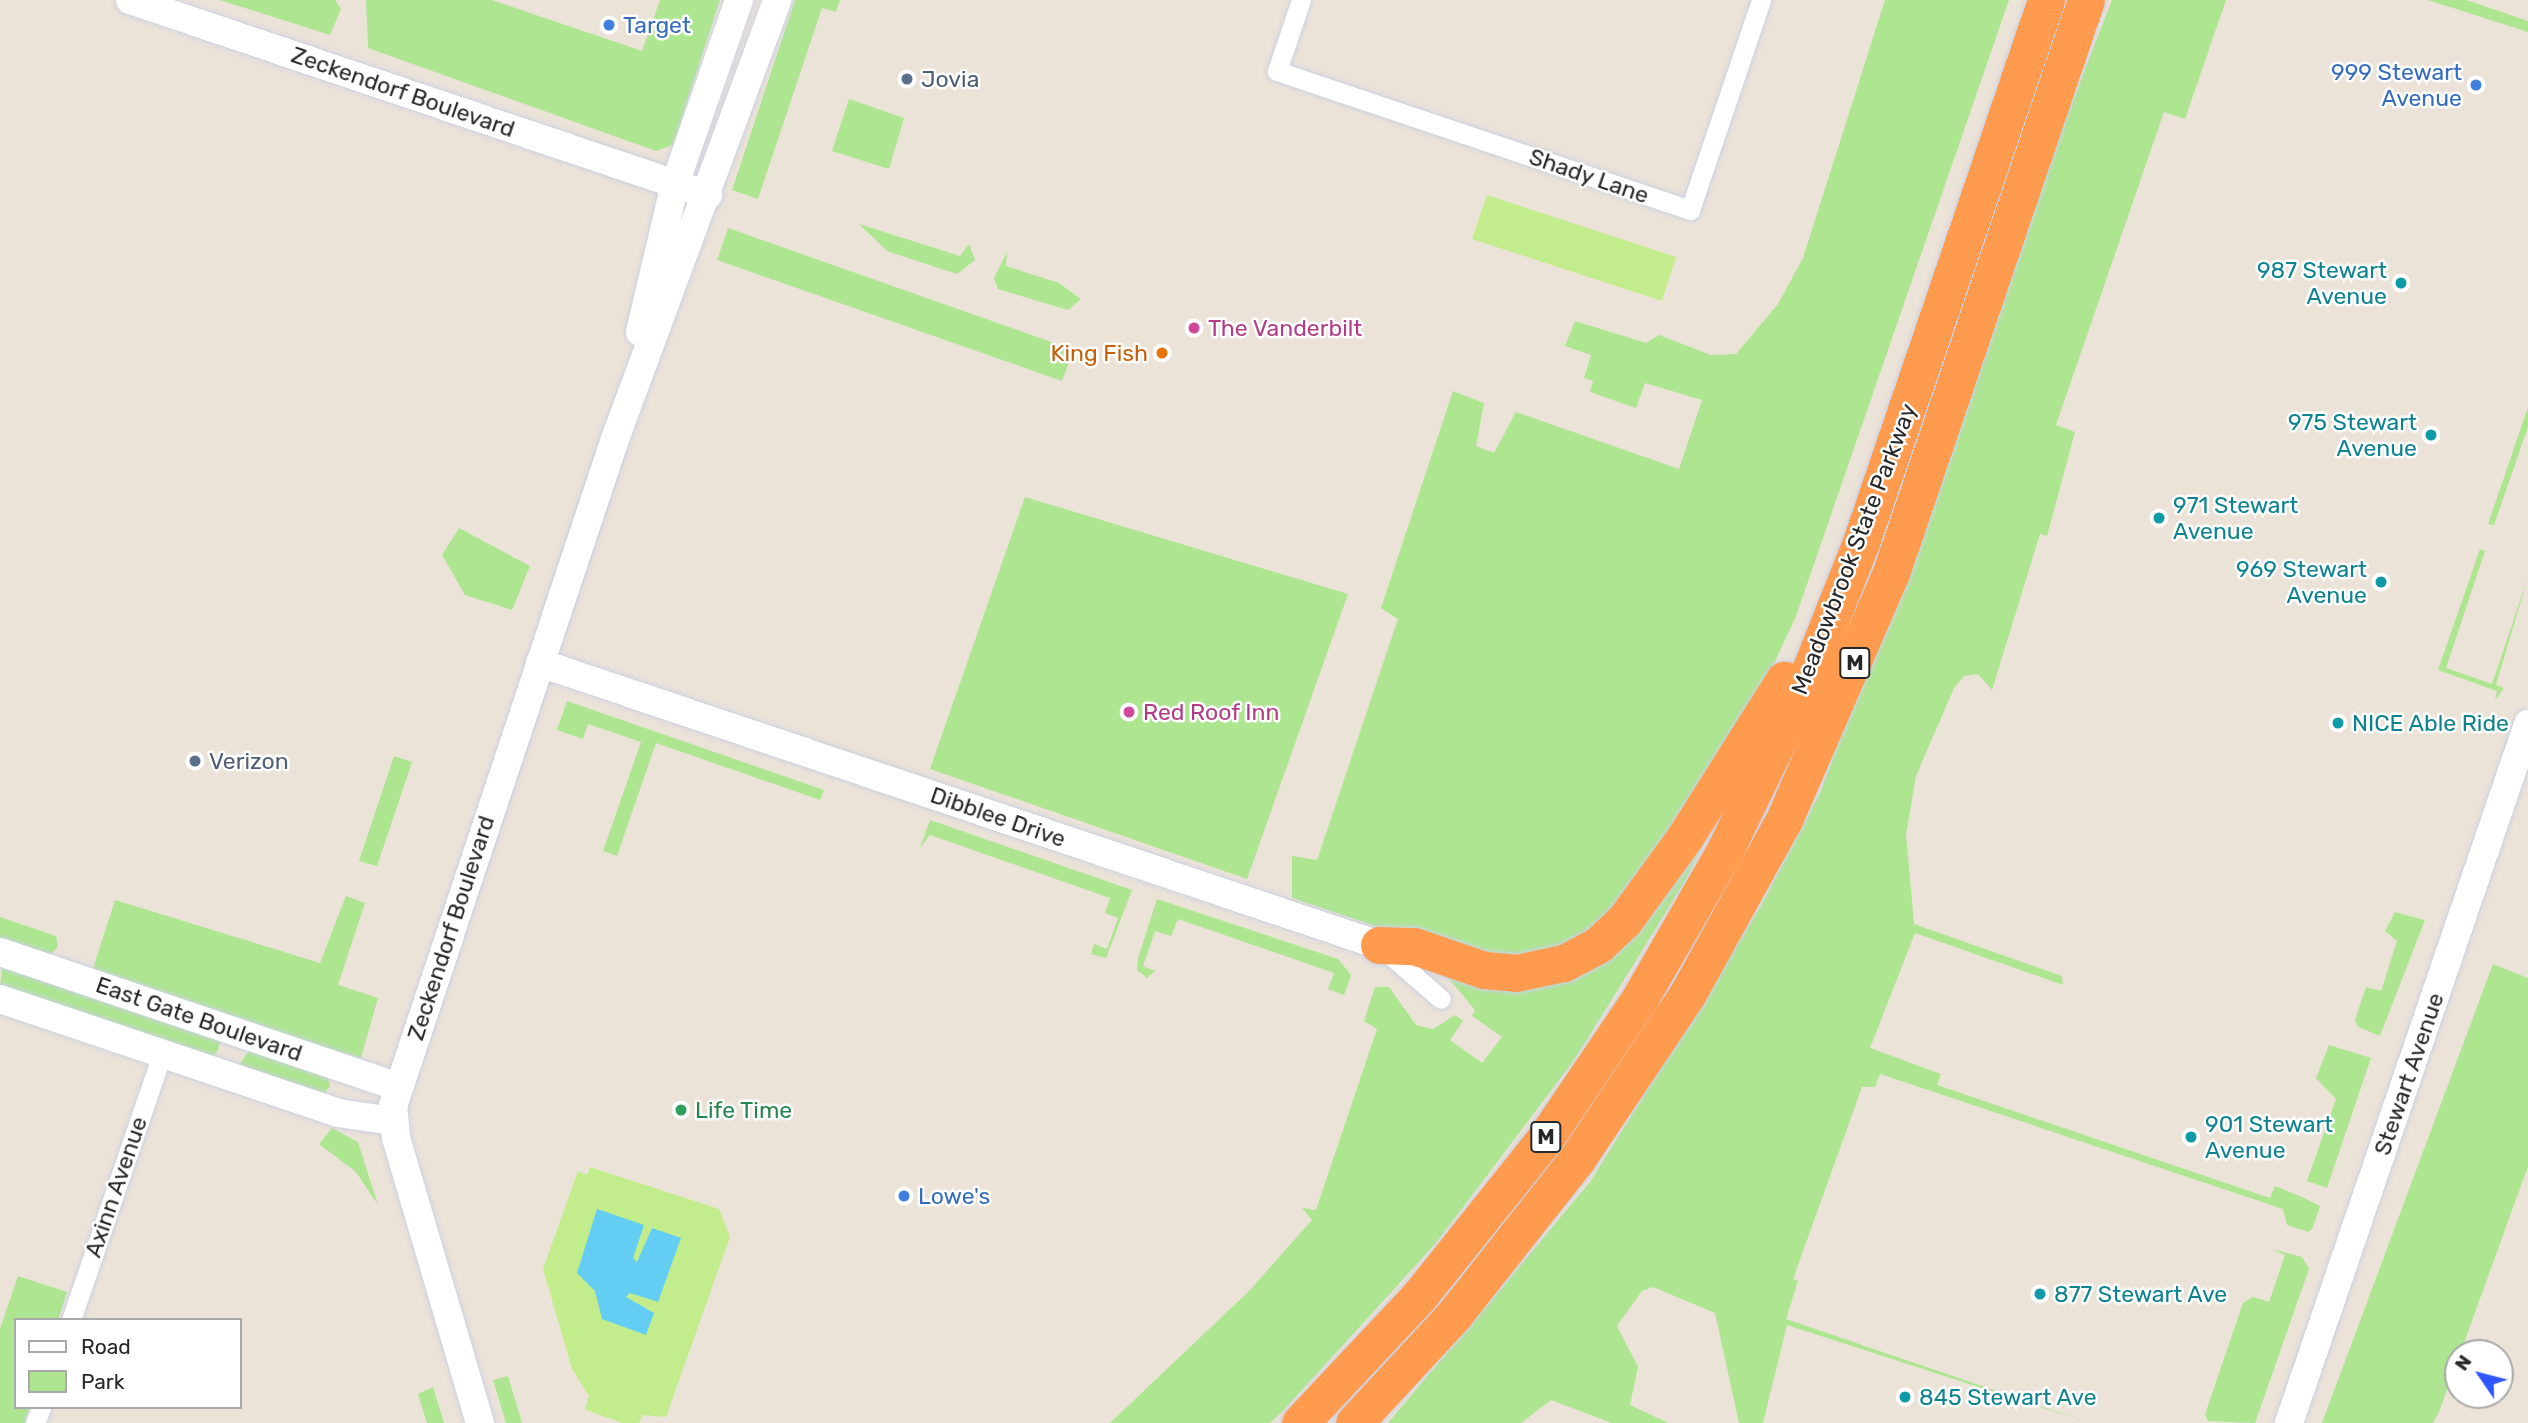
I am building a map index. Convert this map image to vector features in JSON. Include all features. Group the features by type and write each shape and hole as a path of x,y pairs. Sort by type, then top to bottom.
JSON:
{"highway":[{"name":"Meadowbrook State Parkway","path":"1300,1423 1484,1218 1622,1025 1756,789 1850,572 2046,0"},
{"name":"Meadowbrook State Parkway","path":"1354,1423 1454,1315 1577,1159 1688,993 1784,820 1895,561 2086,0"},
{"path":"1379,945 1414,946 1474,967 1516,973 1564,963 1599,944 1624,921 1704,810 1850,572"}],"main road":[{"name":"Zeckendorf Boulevard","path":"130,0 708,195 615,439 398,1087 393,1121 480,1423"},
{"path":"675,184 739,0"},
{"path":"708,195 777,0"},
{"name":"Zeckendorf Boulevard","path":"615,439 675,184"},
{"name":"Dibblee Drive","path":"540,663 1379,945"},
{"name":"Stewart Avenue","path":"2289,1423 2528,724"},
{"name":"East Gate Boulevard","path":"0,952 398,1087"},
{"name":"East Gate Boulevard","path":"0,999 348,1116 393,1121"},
{"path":"225,1075 240,1032"}],"street":[{"name":"Shady Lane","path":"1301,0 1278,71 1689,210 1761,0"},
{"name":"Dibblee Drive","path":"1379,945 1441,999"},
{"name":"Axinn Avenue","path":"72,1318 162,1054"}],"green space":[{"path":"220,0 335,0 341,9 330,35"},
{"path":"366,0 492,0 642,51 660,0 720,0 673,145 656,151 368,48"},
{"path":"795,0 840,0 836,12 822,8 758,199 732,190"},
{"path":"1885,0 2009,0 1796,616 1766,681 1615,911 1554,955 1463,956 1292,898 1292,856 1317,860 1398,619 1381,608 1453,391 1484,403 1476,446 1494,453 1516,412 1679,469 1702,400 1645,383 1636,408 1590,392 1593,381 1584,378 1591,355 1565,346 1575,321 1646,343 1659,335 1711,355 1736,354 1778,304 1803,258"},
{"path":"2112,0 2226,0 2185,119 2164,112 2056,425 2075,432 2047,536 2040,534 1992,690 1978,674 1964,676 1954,688 1916,776 1906,834 1914,924 2062,976 2063,985 1915,933 1870,1048 1941,1074 1937,1085 2270,1198 2275,1186 2320,1206 2313,1227 2309,1232 2287,1225 2283,1209 1880,1074 1875,1087 1862,1087 1793,1279 1798,1281 1786,1319 2090,1423 1787,1325 1763,1423 1739,1423 1715,1313 1653,1287 1642,1291 1617,1326 1638,1367 1630,1405 1668,1423 1612,1423 1551,1400 1521,1423 1388,1423 1590,1182 1760,907 1820,793 2020,235"},
{"path":"2428,0 2466,0 2528,21 2528,32"},
{"path":"849,99 904,118 889,169 832,151"},
{"path":"1487,195 1676,257 1662,301 1472,239"},
{"path":"859,224 960,256 969,244 975,260 957,274 887,251"},
{"path":"728,228 1074,350 1062,381 717,260"},
{"path":"1007,252 1006,266 1059,283 1081,299 1068,310 998,289 994,278"},
{"path":"2528,407 2528,427 2494,525 2488,524"},
{"path":"1025,497 1348,594 1247,879 930,769"},
{"path":"459,528 530,566 512,610 465,595 442,555"},
{"path":"2480,549 2485,551 2446,668 2492,684 2528,577 2496,685 2504,688 2495,700 2497,691 2438,670"},
{"path":"567,701 824,790 820,800 656,743 617,856 603,851 641,742 588,724 583,739 557,730"},
{"path":"394,756 412,762 377,866 359,861"},
{"path":"1722,808 1684,883 1575,1059 1436,1243 1282,1412 1270,1423 1110,1423 1249,1291 1312,1220 1302,1208 1316,1210 1377,1029 1364,1021 1375,987 1389,987 1416,1025 1433,1029 1455,1015 1463,1021 1450,1040 1482,1063 1502,1037 1472,1016 1475,1010 1440,968 1542,977"},
{"path":"930,820 1132,890 1106,958 1091,954 1094,944 1107,949 1118,918 1105,913 1110,898 930,835 920,848"},
{"path":"346,896 365,903 338,985 378,998 361,1058 91,975 115,900 320,963"},
{"path":"1157,899 1338,959 1351,975 1344,995 1328,989 1334,973 1178,919 1171,936 1155,931 1143,966 1155,971 1147,978 1137,970 1138,958"},
{"path":"2395,912 2425,920 2380,1036 2358,1027 2355,1020 2366,987 2381,991 2397,941 2385,931"},
{"path":"0,917 56,936 58,946 49,957 0,940"},
{"path":"2493,964 2528,978 2528,1166 2465,1339 2444,1339 2444,1398 2439,1412 2433,1423 2322,1423"},
{"path":"9,966 220,1041 219,1047 214,1057 0,987 2,969"},
{"path":"2329,1045 2371,1058 2327,1188 2307,1181 2336,1099 2316,1078"},
{"path":"250,1049 328,1077 330,1086 324,1094 244,1072 240,1064"},
{"path":"332,1128 358,1142 378,1205 356,1172 319,1144"},
{"path":"590,1167 719,1209 730,1237 666,1417 642,1415 639,1423 623,1423 585,1410 589,1396 572,1369 543,1269 578,1171 587,1175"},
{"path":"2272,1249 2302,1257 2309,1269 2255,1423 2208,1421 2205,1414 2243,1303 2253,1297 2269,1302 2285,1255"},
{"path":"18,1276 67,1292 59,1318 14,1318 14,1409 29,1409 25,1423 0,1423 0,1329"},
{"path":"508,1376 522,1423 506,1423 493,1380"},
{"path":"433,1387 444,1423 427,1423 418,1394"}],"water":[{"path":"597,1209 644,1225 633,1258 637,1262 652,1228 681,1238 658,1302 630,1293 626,1297 654,1313 646,1335 602,1319 595,1291 577,1273"}],"place":[{"name":"Target","path":"609,25"},
{"name":"Jovia","path":"907,79"},
{"name":"999 Stewart Avenue","path":"2476,85"},
{"name":"987 Stewart Avenue","path":"2401,283"},
{"name":"The Vanderbilt","path":"1194,328"},
{"name":"King Fish","path":"1162,353"},
{"name":"975 Stewart Avenue","path":"2431,435"},
{"name":"971 Stewart Avenue","path":"2159,518"},
{"name":"969 Stewart Avenue","path":"2381,582"},
{"name":"Red Roof Inn","path":"1129,712"},
{"name":"NICE Able Ride","path":"2338,723"},
{"name":"Verizon","path":"195,761"},
{"name":"Life Time","path":"681,1110"},
{"name":"901 Stewart Avenue","path":"2191,1137"},
{"name":"Lowe's","path":"904,1196"},
{"name":"877 Stewart Ave","path":"2040,1294"},
{"name":"845 Stewart Ave","path":"1905,1397"}]}
